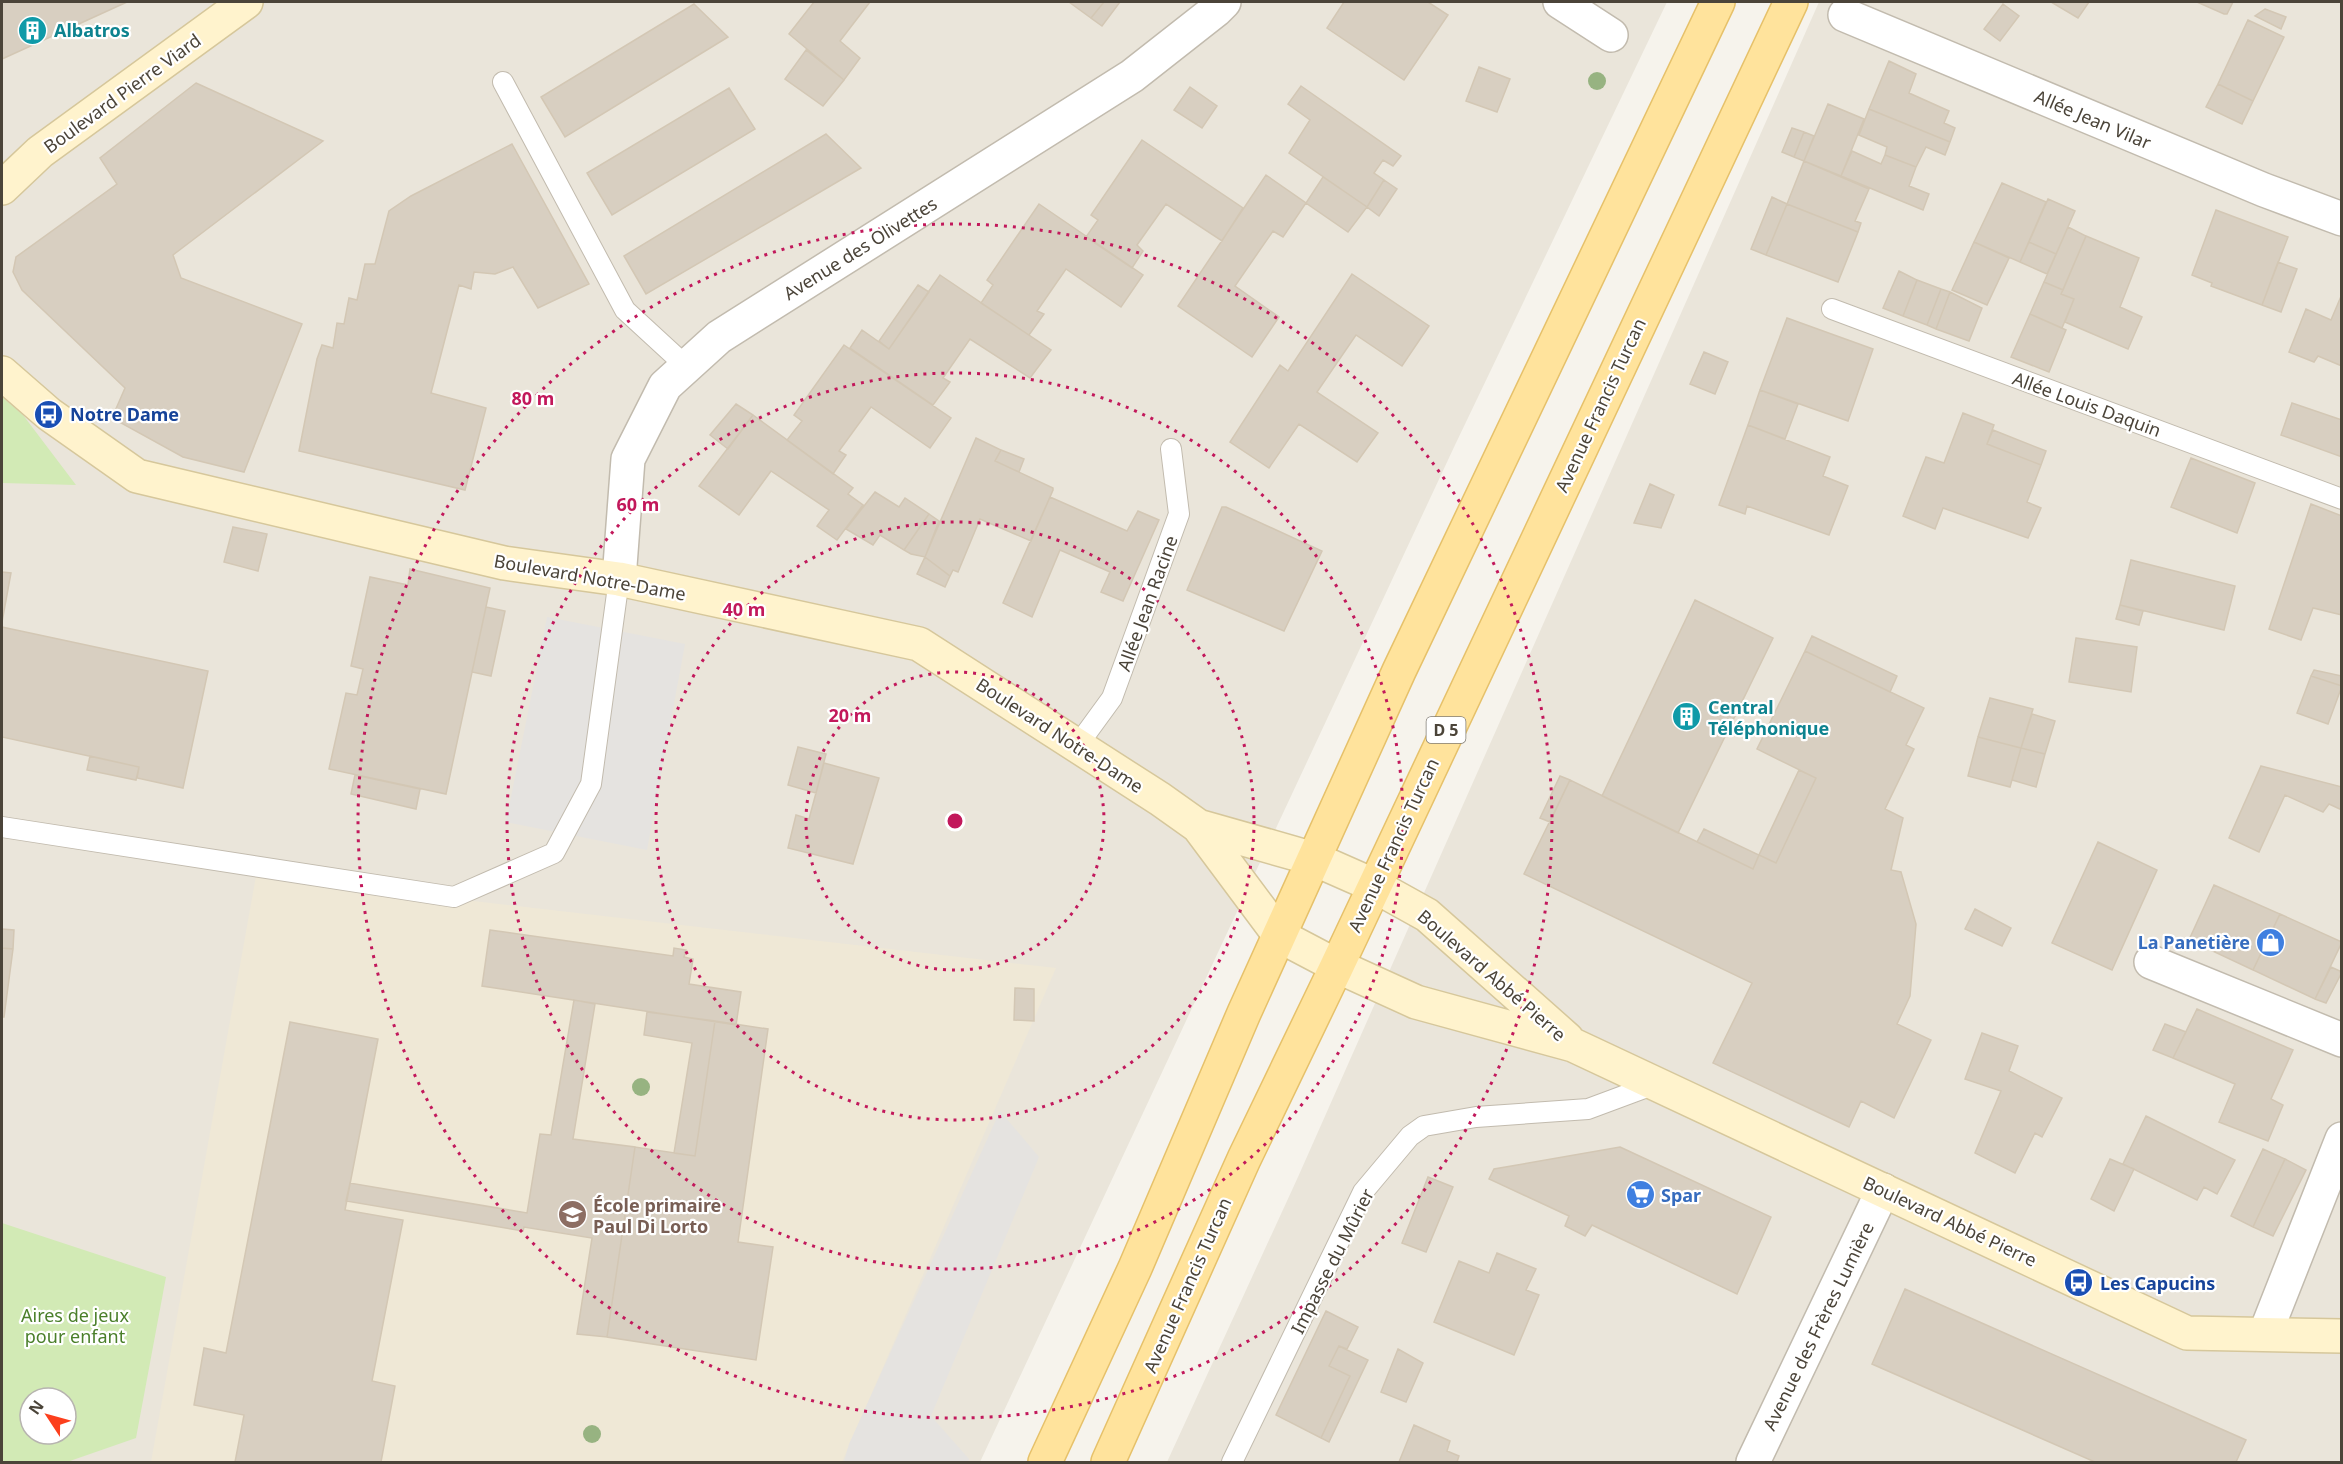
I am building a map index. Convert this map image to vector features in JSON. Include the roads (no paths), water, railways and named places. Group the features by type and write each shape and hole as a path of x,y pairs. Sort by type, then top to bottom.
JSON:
{"main road":[{"path":"1045,1462 1135,1268 1244,1013 1400,671 1718,2"},
{"name":"Avenue Francis Turcan","path":"1108,1462 1244,1159 1791,2"}],"street":[{"name":"Boulevard Pierre Viard","path":"2,188 40,152 246,2"},
{"name":"Avenue des Olivettes","path":"619,579 628,459 665,386 719,337 1132,76 1224,2"},
{"path":"1560,2 1611,35"},
{"name":"Allée Jean Vilar","path":"1845,15 2264,190 2342,219"},
{"name":"Boulevard Notre-Dame","path":"2,373 49,414 137,476 504,563 619,579 919,644 1198,826 1314,859"},
{"name":"Boulevard Notre-Dame","path":"1198,826 1280,936 1337,966"},
{"name":"Boulevard Abbé Pierre","path":"1314,859 1373,885 1427,915 1573,1045"},
{"path":"2151,962 2342,1040"},
{"name":"Boulevard Abbé Pierre","path":"1337,966 1416,1002 1573,1045 2187,1333 2342,1336"},
{"path":"2265,1334 2342,1139"},
{"name":"Avenue des Frères Lumière","path":"1753,1462 1883,1190"}],"lane":[{"path":"503,82 625,310 687,367"},
{"name":"Allée Louis Daquin","path":"1832,309 2342,498"},
{"name":"Allée Jean Racine","path":"1077,746 1113,698 1179,514 1171,450"},
{"path":"2,827 454,897 554,853 591,783 619,579"},
{"name":"Impasse du Mûrier","path":"1232,1462 1363,1192 1410,1136 1424,1126 1476,1117 1588,1109 1658,1083"}],"place":[{"name":"Albatros","path":"33,30"},
{"name":"Notre Dame","path":"49,414"},
{"name":"Central Téléphonique","path":"1687,717"},
{"name":"La Panetière","path":"2271,942"},
{"name":"Spar","path":"1640,1195"},
{"name":"École primaire Paul Di Lorto","path":"572,1215"},
{"name":"Les Capucins","path":"2079,1283"}],"park label":[{"name":"Aires de jeux pour enfant","path":"75,1325"}]}
